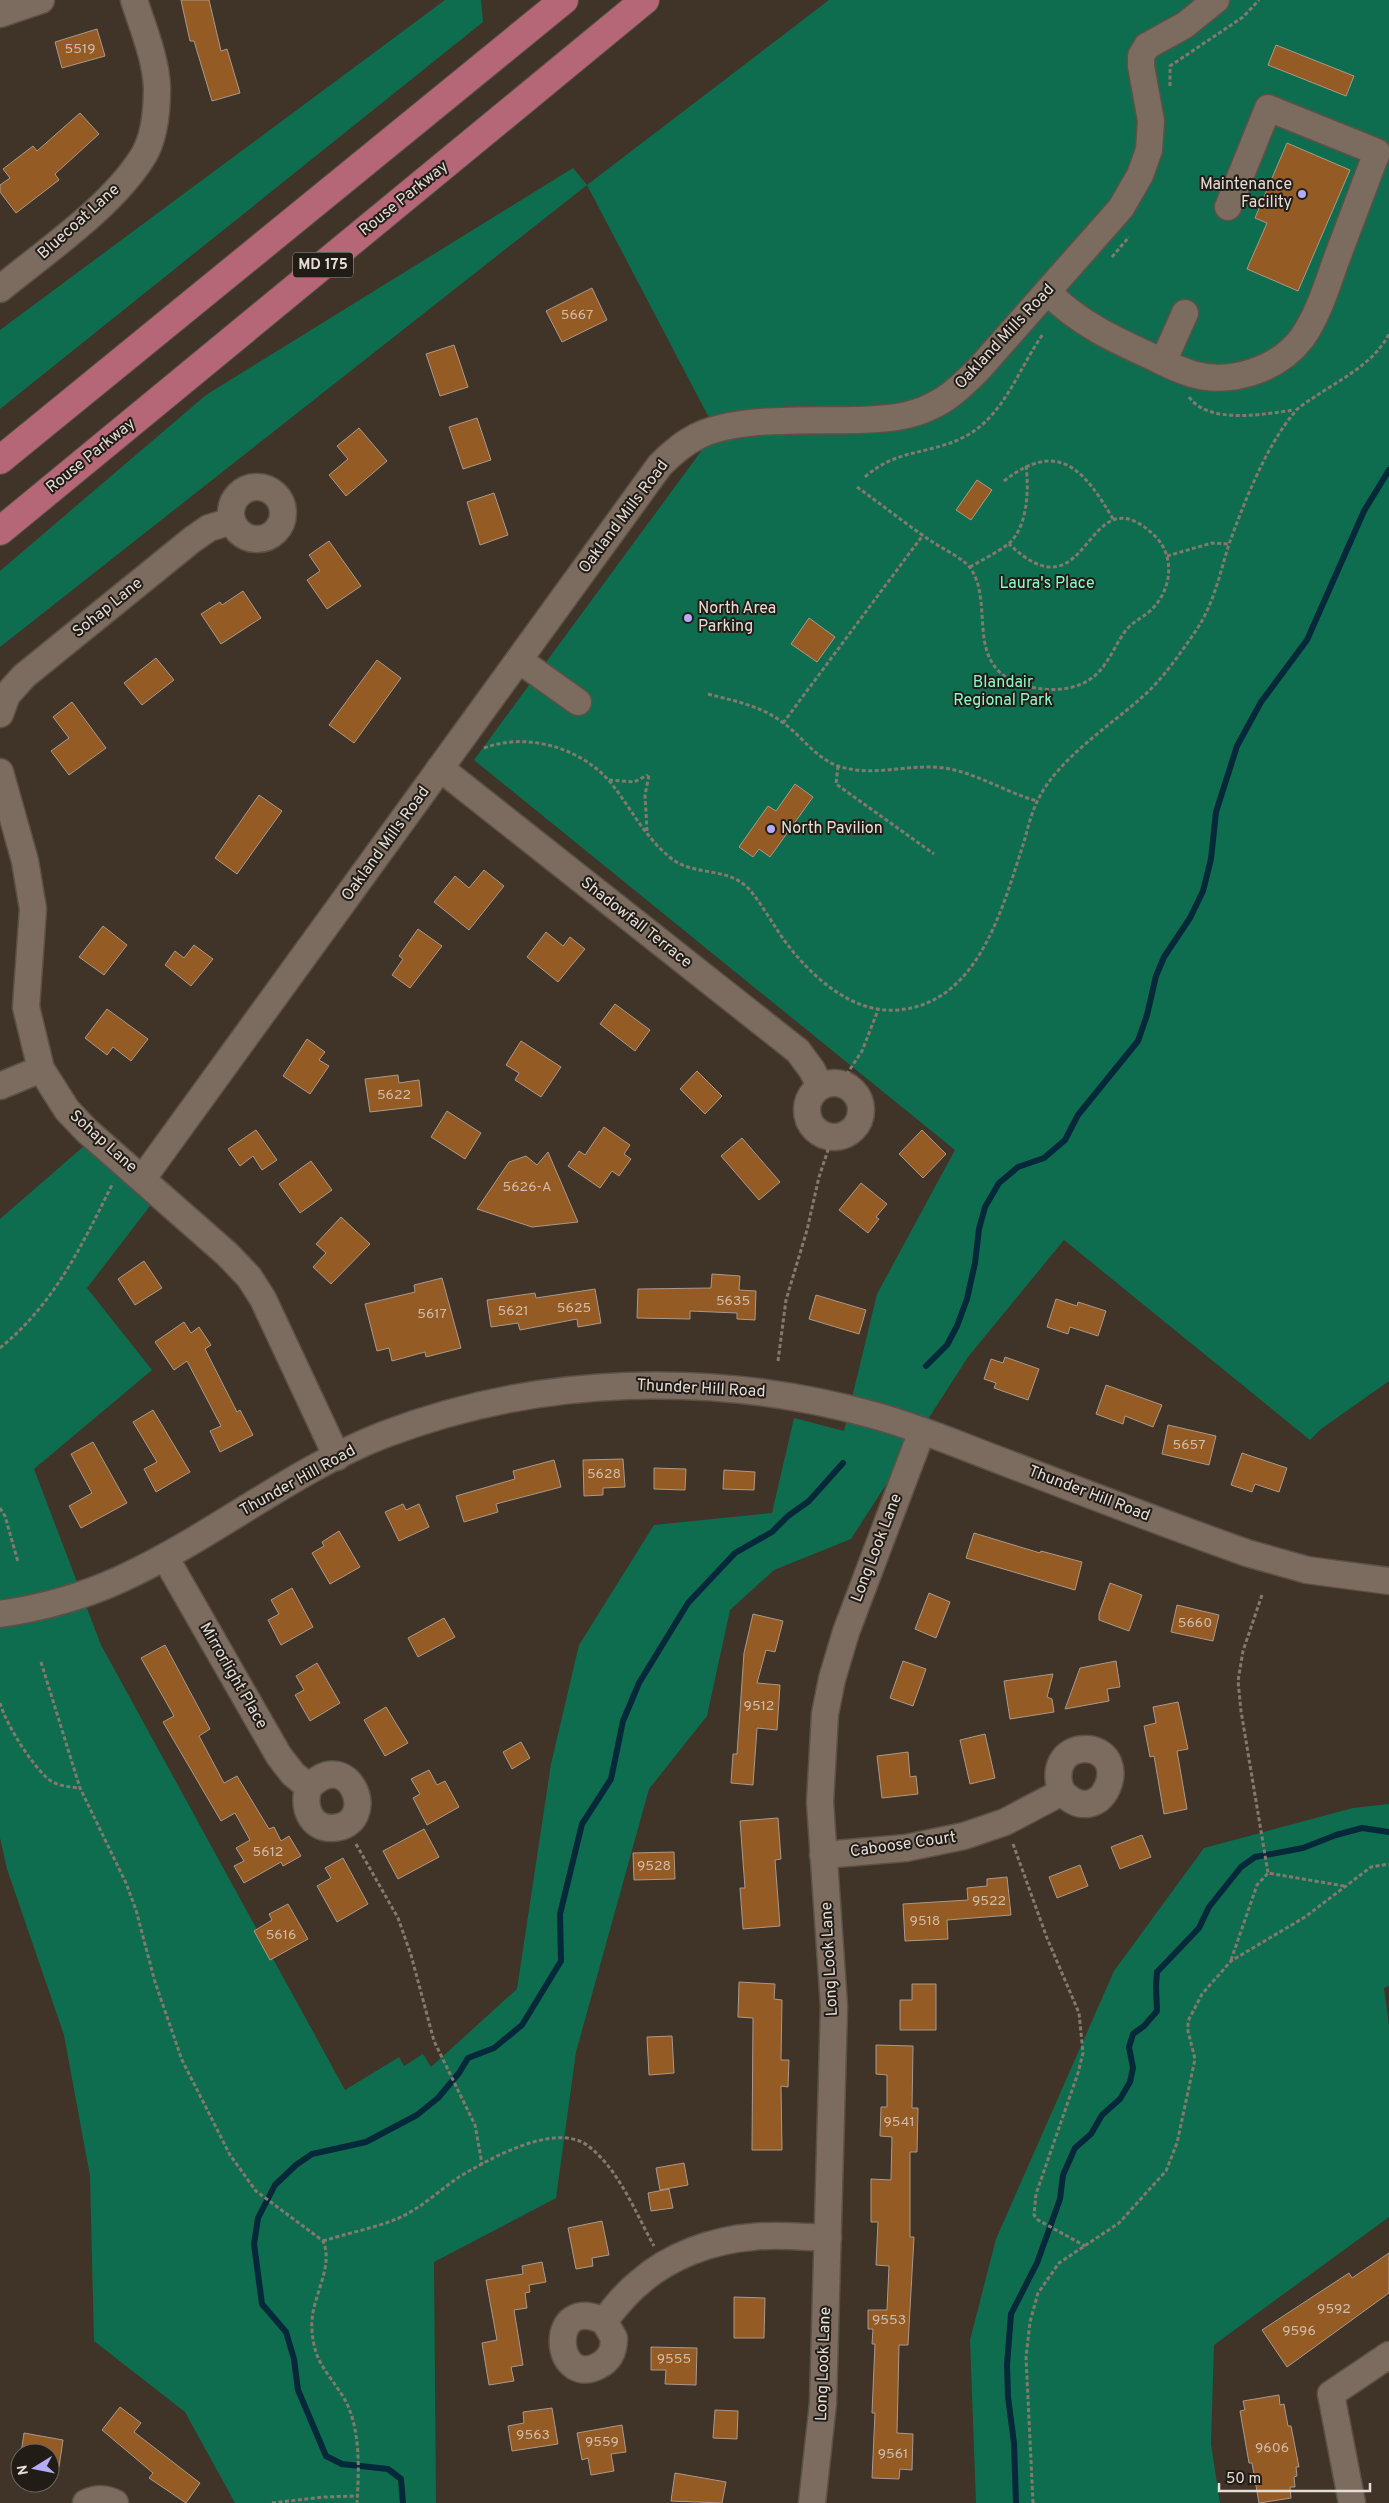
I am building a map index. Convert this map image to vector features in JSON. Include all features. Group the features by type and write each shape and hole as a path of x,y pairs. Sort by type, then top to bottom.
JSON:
{"main road":[{"path":"0,460 564,0"},
{"name":"Rouse Parkway","path":"0,531 645,0"}],"street":[{"path":"0,14 41,0"},
{"name":"Bluecoat Lane","path":"0,289 112,196 143,157 156,110 157,87 152,58 134,0"},
{"name":"Oakland Mills Road","path":"134,1171 440,768 660,465 677,449 697,436 719,428 745,424 880,419 908,415 933,406 956,391 977,371 1121,208 1140,175 1149,150 1151,121 1141,56 1147,46 1185,24 1216,0"},
{"path":"1048,292 1064,308 1094,330 1193,374 1218,377 1239,376 1259,370 1282,358 1302,338 1322,298 1377,152 1268,108 1228,207"},
{"path":"1163,362 1185,313"},
{"name":"Sohap Lane","path":"0,714 7,695 24,676 192,539 209,528 232,520"},
{"path":"519,660 578,702"},
{"name":"Shadowfall Terrace","path":"440,768 798,1052 812,1070 830,1085 849,1088 856,1095 860,1104 861,1114 858,1124 851,1132 832,1138"},
{"name":"Sohap Lane","path":"0,772 25,860 33,909 26,1007 41,1069 67,1110 87,1131 220,1247 249,1277 263,1299 337,1457"},
{"path":"0,1086 41,1069"},
{"path":"830,1085 813,1093 806,1111 814,1130 832,1138"},
{"name":"Thunder Hill Road","path":"0,1614 63,1600 118,1580 165,1557 337,1457 382,1436 469,1409 568,1390 667,1384 773,1393 875,1416 922,1431 1247,1553 1307,1570 1389,1582"},
{"name":"Long Look Lane","path":"812,2503 823,2403 834,2006 820,1802 825,1714 832,1679 846,1632 922,1431"},
{"name":"Mirrorlight Place","path":"165,1557 279,1756 292,1774 309,1786"},
{"path":"335,1775 348,1780 354,1787 358,1805 351,1820 333,1828 323,1826 310,1817 305,1804 309,1786 316,1780 335,1775"},
{"name":"Caboose Court","path":"823,1855 937,1842 1005,1822 1062,1792"},
{"path":"604,2321 641,2280 668,2263 698,2249 724,2241 753,2236 828,2238"},
{"path":"1352,2503 1331,2394 1389,2355"},
{"path":"86,2503 105,2499 115,2503"}],"path":[{"path":"865,477 886,460 963,438 980,426 1011,390 1034,346 1048,328"},
{"path":"1189,398 1202,407 1222,414 1244,417 1295,410 1366,363 1383,346 1389,334"},
{"path":"477,751 494,744 513,742 550,745 566,750 583,760 609,780 647,834 675,862 693,869 738,879 749,889 786,943 833,991 855,1002 878,1010 898,1010 918,1006 937,998 953,986 968,970 984,947 1000,916 1037,801 1061,768 1142,697 1172,667 1200,623 1212,600 1248,496 1273,447 1295,410"},
{"path":"1004,481 1026,466 1053,462 1067,464 1090,482 1113,519"},
{"path":"970,567 1009,544 1018,529 1025,512 1028,478 1026,466"},
{"path":"857,487 922,535 970,567 980,596 981,625 991,660 1006,677 1028,687 1057,690 1070,688 1094,677 1104,666 1128,628 1153,608 1167,587 1169,566 1167,556 1157,538 1146,528 1133,522 1113,519 1102,526 1088,540 1074,559 1056,568 1032,563 1009,544"},
{"path":"783,723 922,535"},
{"path":"1167,556 1212,543 1230,544"},
{"path":"708,694 761,708 783,723 822,758 838,766 856,770 880,771 943,768 971,774 1037,801"},
{"path":"838,766 836,784 934,854"},
{"path":"609,780 634,782 648,775 645,794 647,834"},
{"path":"830,1085 862,1051 878,1010"},
{"path":"778,1361 786,1300 807,1230 819,1177 832,1138"},
{"path":"0,1348 28,1324 45,1304 75,1256 134,1171"},
{"path":"0,1508 5,1516 18,1562"},
{"path":"1262,1595 1243,1651 1238,1681 1241,1711 1268,1873"},
{"path":"41,1662 80,1788 126,1883 136,1910 155,1982 182,2060 230,2155 256,2191 276,2208 323,2241 327,2250 314,2306 312,2329 321,2366 344,2398 354,2422 358,2482 357,2503"},
{"path":"0,1703 4,1718 20,1743 47,1778 56,1783 80,1788"},
{"path":"1005,1822 1047,1938 1079,2013 1083,2038 1083,2053 1078,2073 1041,2180 1033,2207 1034,2215 1038,2220 1063,2232 1085,2246"},
{"path":"345,1824 398,1918 411,1955 434,2041 446,2071 462,2096 474,2125 482,2164"},
{"path":"1033,2503 1026,2357 1030,2322 1038,2294 1059,2263 1119,2222 1166,2171 1178,2143 1195,2060 1188,2030 1188,2021 1202,1994 1231,1961 1306,1918 1344,1886 1371,1867 1389,1864"},
{"path":"1268,1873 1344,1886"},
{"path":"1231,1961 1257,1885 1268,1873"},
{"path":"323,2241 400,2217 482,2164 516,2149 554,2138 572,2138 585,2144 613,2172 654,2245 668,2263"},
{"path":"272,2503 324,2496 357,2496"}],"green space":[{"path":"445,0 481,0 483,22 0,409 0,330"},
{"name":"Blandair Regional Park","path":"829,0 1389,0 1389,1381 1321,1429 1310,1440 1064,1240 968,1357 851,1539 774,1570 730,1610 707,1716 649,1789 576,2052 556,2198 434,2262 436,2503 235,2503 185,2412 94,2341 90,2176 64,2035 7,1869 0,1838 0,1219 84,1146 153,1202 87,1288 152,1370 34,1469 101,1645 345,2090 399,2057 404,2066 423,2054 431,2067 517,1989 551,1764 579,1645 654,1525 772,1513 794,1418 844,1431 877,1294 955,1150 474,760 716,431 587,185"},
{"path":"573,168 587,185 0,647 0,571 206,395"},
{"path":"1389,1804 1389,1986 1384,1988 1389,2025 1389,2217 1214,2345 1211,2444 1220,2503 976,2503 970,2340 996,2239 1114,1971 1204,1848 1353,1808"}],"building":[{"path":"181,0 209,0 221,51 227,49 240,93 212,101 194,41 190,41"},
{"path":"97,29 105,56 62,68 55,42"},
{"path":"1276,45 1354,76 1346,96 1268,65"},
{"path":"80,113 99,134 55,174 59,180 16,213 0,192 0,185 10,178 3,169 33,146 37,151"},
{"name":"Maintenance Facility","path":"1287,143 1350,170 1298,291 1247,269 1267,223 1255,218"},
{"path":"592,288 607,320 562,342 546,311"},
{"path":"454,345 468,387 440,396 426,354"},
{"path":"477,418 491,460 463,469 449,427"},
{"path":"359,428 387,461 346,496 329,475 348,459 337,446"},
{"path":"977,480 992,490 971,520 956,510"},
{"path":"494,493 508,535 480,545 467,502"},
{"path":"329,541 361,586 327,609 307,580 320,571 309,555"},
{"path":"243,591 261,618 221,644 201,614 220,602 222,605"},
{"path":"809,618 835,637 817,662 791,644"},
{"path":"156,658 174,680 142,705 124,683"},
{"path":"377,660 401,678 354,743 329,725"},
{"path":"72,702 106,748 69,775 51,751 69,738 53,717"},
{"name":"North Pavilion","path":"795,784 813,797 770,857 759,849 753,857 739,847 768,806 776,811"},
{"path":"259,795 282,811 237,874 215,858"},
{"path":"484,870 504,886 469,930 434,902 455,876 469,888"},
{"path":"103,926 127,945 104,975 79,957"},
{"path":"418,929 442,946 410,988 392,975 403,959 399,956"},
{"path":"546,932 563,946 570,937 585,949 558,982 527,957"},
{"path":"194,945 213,959 191,986 165,965 175,951 184,958"},
{"path":"615,1004 650,1030 635,1051 600,1024"},
{"path":"107,1009 148,1039 131,1061 113,1047 107,1055 85,1038"},
{"path":"307,1039 325,1052 319,1060 329,1066 310,1094 283,1076"},
{"path":"521,1041 561,1067 541,1097 515,1080 519,1073 506,1065"},
{"path":"697,1071 722,1096 705,1114 680,1089"},
{"path":"398,1075 399,1083 419,1080 422,1106 370,1112 365,1079"},
{"path":"447,1111 481,1133 465,1159 431,1137"},
{"path":"604,1127 630,1145 624,1154 631,1159 619,1176 612,1171 600,1188 568,1166 579,1151 585,1155"},
{"path":"256,1130 277,1160 262,1170 253,1156 240,1166 228,1149"},
{"path":"922,1130 946,1154 923,1178 899,1154"},
{"path":"742,1138 780,1182 759,1200 721,1156"},
{"path":"548,1152 578,1222 532,1227 477,1209 509,1162 526,1156 537,1165"},
{"path":"311,1161 332,1190 300,1213 279,1184"},
{"path":"861,1183 887,1204 876,1217 879,1219 868,1233 839,1210"},
{"path":"341,1217 370,1244 331,1284 313,1267 326,1253 316,1244"},
{"path":"144,1261 162,1288 135,1305 118,1279"},
{"path":"712,1274 740,1276 739,1290 756,1291 755,1320 737,1319 737,1313 690,1311 690,1319 637,1318 638,1289 711,1288"},
{"path":"442,1278 461,1348 426,1357 425,1352 392,1361 389,1348 377,1351 365,1304 415,1292 414,1285"},
{"path":"595,1289 601,1323 578,1327 577,1319 520,1330 518,1323 491,1327 487,1300 535,1293 536,1298"},
{"path":"816,1295 866,1310 859,1334 809,1319"},
{"path":"1056,1299 1077,1306 1078,1302 1106,1311 1098,1336 1070,1327 1068,1334 1047,1327"},
{"path":"184,1322 191,1333 199,1327 211,1345 205,1349 237,1412 240,1410 253,1435 220,1452 210,1431 221,1426 187,1361 174,1370 155,1342"},
{"path":"1005,1357 1039,1369 1028,1400 994,1388 996,1383 984,1379 991,1359 1003,1363"},
{"path":"1106,1385 1162,1405 1153,1427 1125,1416 1123,1424 1096,1414"},
{"path":"153,1410 190,1472 156,1492 144,1469 157,1462 133,1422"},
{"path":"1168,1425 1216,1436 1209,1465 1162,1454"},
{"path":"93,1442 127,1503 81,1528 69,1506 92,1493 71,1454"},
{"path":"1242,1453 1287,1468 1279,1492 1255,1484 1252,1492 1231,1485"},
{"path":"623,1459 625,1487 603,1488 603,1495 584,1496 583,1460"},
{"path":"554,1460 561,1487 496,1504 498,1512 464,1522 456,1496 515,1479 513,1471"},
{"path":"654,1468 686,1469 685,1490 654,1489"},
{"path":"724,1470 755,1472 754,1490 723,1489"},
{"path":"403,1504 406,1510 419,1504 429,1527 399,1541 385,1512"},
{"path":"339,1531 360,1567 330,1584 312,1553 324,1546 322,1542"},
{"path":"974,1533 1040,1553 1041,1551 1082,1562 1075,1590 966,1558"},
{"path":"1110,1583 1142,1595 1129,1631 1099,1620 1099,1614"},
{"path":"292,1588 313,1627 281,1645 268,1620 279,1614 271,1600"},
{"path":"929,1593 950,1602 936,1638 915,1629"},
{"path":"1177,1605 1219,1615 1213,1641 1171,1632"},
{"path":"753,1614 783,1621 775,1652 766,1650 757,1683 780,1685 777,1730 757,1728 753,1785 731,1783 733,1754 737,1754 744,1653"},
{"path":"444,1618 455,1637 418,1657 408,1638"},
{"path":"165,1645 210,1729 199,1736 224,1783 237,1776 269,1829 274,1827 281,1841 289,1836 301,1856 283,1866 281,1862 244,1883 234,1866 244,1861 236,1848 250,1840 235,1813 221,1821 163,1722 174,1716 141,1658"},
{"path":"903,1661 926,1669 913,1706 890,1698"},
{"path":"1116,1661 1120,1687 1107,1689 1109,1701 1065,1709 1080,1668"},
{"path":"317,1663 340,1703 310,1721 295,1695 304,1690 296,1676"},
{"path":"1053,1674 1047,1697 1052,1699 1054,1712 1010,1719 1004,1681"},
{"path":"1178,1702 1188,1749 1177,1751 1187,1809 1164,1814 1154,1756 1150,1757 1144,1726 1156,1723 1153,1707"},
{"path":"386,1707 408,1743 385,1756 364,1720"},
{"path":"985,1734 995,1778 970,1784 960,1740"},
{"path":"521,1742 530,1758 512,1769 503,1752"},
{"path":"908,1752 910,1777 916,1776 918,1794 882,1798 877,1756"},
{"path":"429,1770 437,1785 445,1781 459,1807 427,1825 413,1798 420,1794 411,1779"},
{"path":"778,1818 781,1859 775,1860 780,1926 743,1929 740,1888 745,1888 740,1821"},
{"path":"424,1829 439,1857 398,1879 383,1851"},
{"path":"1142,1835 1151,1857 1120,1869 1111,1847"},
{"path":"674,1852 675,1879 634,1880 633,1853"},
{"path":"343,1858 368,1904 337,1922 317,1886 331,1878 325,1868"},
{"path":"1080,1865 1088,1886 1057,1898 1049,1877"},
{"path":"1007,1877 1011,1915 947,1920 948,1939 905,1941 903,1904 968,1900 967,1888 987,1886 987,1879"},
{"path":"288,1904 308,1939 270,1960 254,1931 272,1920 269,1914"},
{"path":"739,1982 775,1984 774,1999 782,2000 781,2060 789,2060 788,2087 781,2086 782,2150 752,2150 753,2018 738,2017"},
{"path":"912,1984 936,1984 936,2030 900,2030 900,2000 912,2000"},
{"path":"672,2036 674,2073 649,2075 647,2037"},
{"path":"876,2045 913,2046 912,2108 918,2108 917,2152 910,2152 910,2237 914,2237 908,2345 899,2345 897,2433 913,2434 912,2470 900,2469 899,2479 872,2478 875,2413 872,2413 875,2344 872,2344 873,2329 868,2329 868,2310 887,2310 889,2266 876,2265 878,2222 871,2222 871,2179 891,2180 892,2137 880,2136 881,2107 887,2107 887,2075 876,2074"},
{"path":"684,2163 688,2185 660,2190 656,2168"},
{"path":"669,2189 673,2208 651,2211 648,2193"},
{"path":"602,2221 609,2255 592,2258 593,2266 576,2269 568,2228"},
{"path":"1389,2253 1389,2293 1287,2367 1262,2330 1349,2273 1352,2278"},
{"path":"542,2262 546,2282 529,2285 530,2292 525,2293 527,2308 514,2310 523,2365 511,2367 514,2381 489,2385 482,2343 497,2340 486,2280 523,2274 522,2266"},
{"path":"734,2297 765,2298 764,2338 734,2338"},
{"path":"651,2347 697,2348 696,2385 665,2384 666,2370 651,2370"},
{"path":"1279,2395 1280,2405 1284,2404 1288,2426 1291,2426 1299,2467 1296,2467 1297,2476 1294,2477 1295,2487 1290,2487 1291,2498 1259,2503 1252,2463 1249,2463 1240,2411 1245,2410 1243,2401"},
{"path":"120,2407 141,2423 134,2432 200,2483 186,2503 149,2478 153,2473 102,2430"},
{"path":"552,2408 558,2444 512,2451 508,2426 524,2423 523,2412"},
{"path":"715,2410 738,2411 737,2439 713,2438"},
{"path":"622,2425 626,2452 611,2454 614,2471 591,2475 588,2458 582,2460 577,2433"},
{"path":"24,2433 63,2440 60,2460 60,2443 22,2443"},
{"path":"675,2473 726,2482 722,2503 671,2501"}],"waterway":[{"path":"926,1366 947,1345 957,1326 967,1299 975,1263 979,1229 985,1207 999,1183 1018,1167 1044,1158 1065,1140 1078,1115 1138,1041 1147,1015 1156,976 1164,957 1190,918 1203,891 1211,859 1216,812 1237,746 1261,702 1307,640 1364,511 1389,470"},
{"path":"403,2503 401,2479 388,2469 342,2464 326,2456 298,2390 294,2359 286,2332 262,2304 254,2244 258,2218 275,2185 296,2165 312,2154 366,2142 417,2115 438,2098 459,2073 468,2058 494,2048 522,2025 561,1961 560,1914 582,1824 611,1779 623,1721 639,1683 688,1603 735,1553 772,1532 788,1516 809,1501 843,1463"},
{"path":"1016,2503 1014,2443 1008,2397 1007,2365 1011,2314 1037,2263 1060,2199 1063,2175 1075,2148 1091,2134 1102,2115 1120,2099 1130,2082 1133,2068 1129,2047 1133,2034 1144,2026 1157,2011 1157,1972 1199,1928 1209,1907 1241,1867 1255,1857 1303,1848 1336,1835 1362,1828 1389,1832"}],"place":[{"name":"Maintenance Facility","path":"1302,194"},
{"name":"North Area Parking","path":"688,618"},
{"name":"North Pavilion","path":"771,829"}],"park label":[{"name":"Laura's Place","path":"1047,584"}]}
